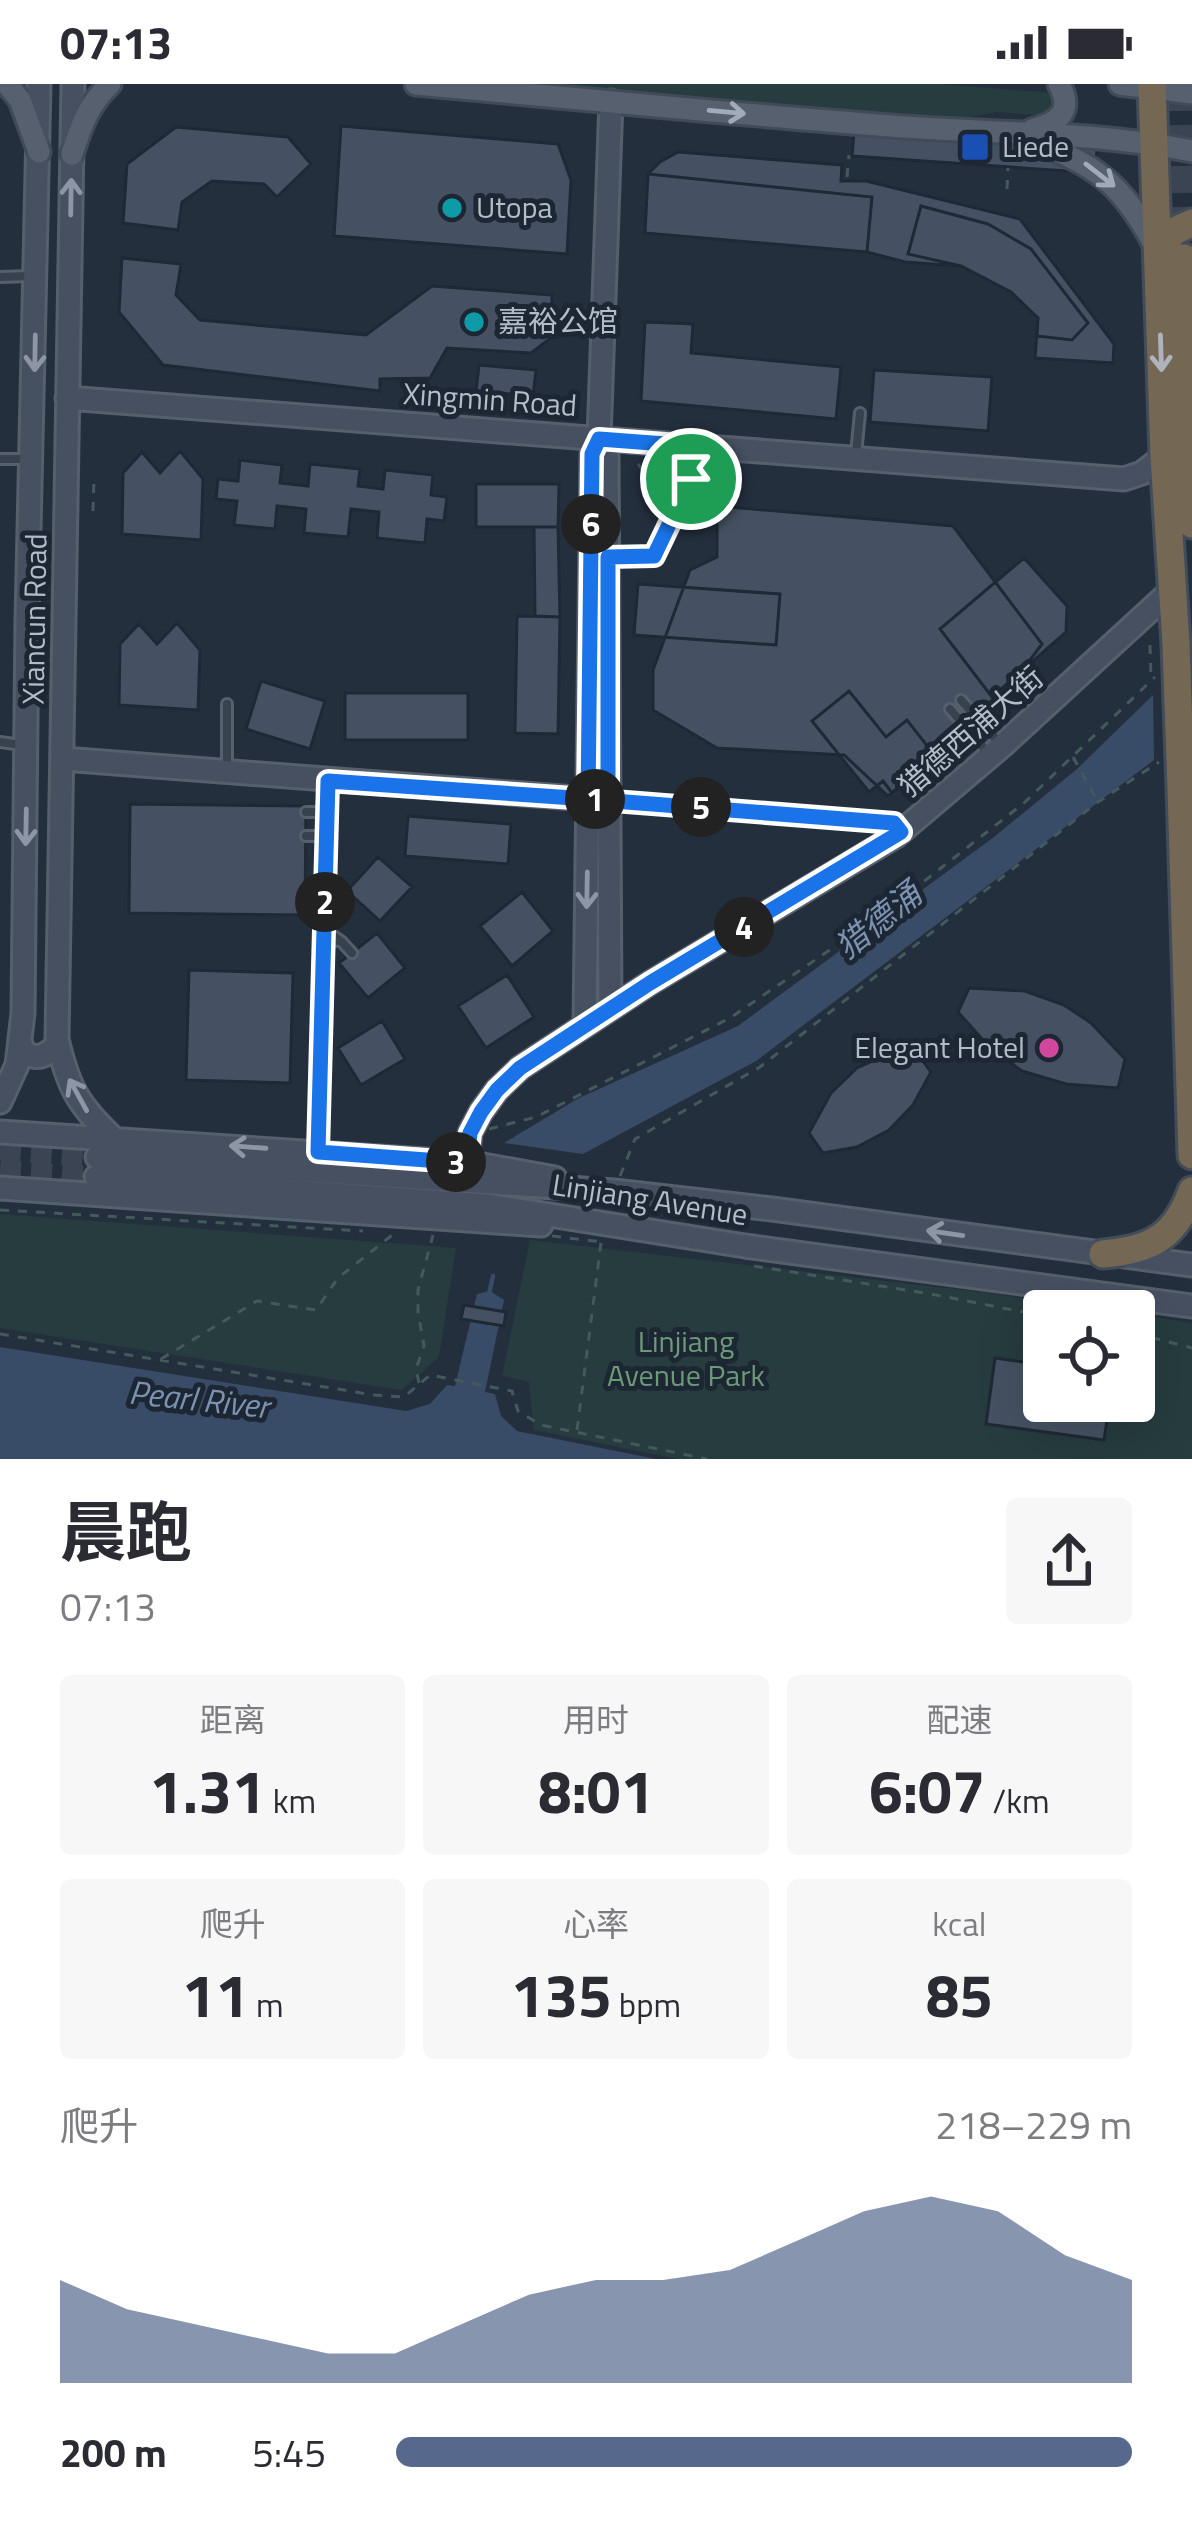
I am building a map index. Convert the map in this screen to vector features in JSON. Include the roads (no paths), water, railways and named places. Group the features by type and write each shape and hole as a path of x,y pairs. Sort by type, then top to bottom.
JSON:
{"highway":[{"path":"1153,86 1192,524"},
{"path":"1192,223 1174,231 1171,255 1164,456 1181,788 1192,1155"},
{"path":"1171,654 1190,717 1181,788"},
{"path":"1103,1254 1130,1252 1158,1241 1178,1219 1192,1191"}],"main road":[{"path":"7,84 20,100 39,152 57,146 71,154 84,115 110,84"},
{"name":"Xiancun Road","path":"0,1102 10,1084 23,1013 39,84"},
{"name":"Xiancun Road","path":"73,84 56,998 62,1061 79,1102 112,1138"},
{"path":"416,84 874,125 1155,143 1192,151"},
{"path":"1014,133 1057,120 1066,102 1059,84"},
{"path":"1120,84 1192,93"},
{"path":"610,101 599,439 592,454 598,800 610,1008"},
{"path":"1014,133 1089,165 1133,206 1171,255"},
{"name":"Xingmin Road","path":"67,398 1124,479 1156,492 1167,502"},
{"path":"585,1024 608,557 607,455 599,439"},
{"path":"1124,479 1142,473 1164,456"},
{"name":"猎德西浦大街","path":"467,1163 470,1133 497,1090 520,1068 610,1008 901,832 1173,589"},
{"path":"63,759 598,800"},
{"path":"20,1043 25,1053 38,1057 58,1043"},
{"path":"0,1132 467,1163 617,1184"},
{"path":"0,1143 58,1136"},
{"path":"0,1176 95,1176"},
{"path":"0,1188 95,1176"},
{"name":"Linjiang Avenue","path":"95,1176 617,1184 1192,1265"},
{"name":"Linjiang Avenue","path":"95,1176 536,1211 604,1233 745,1246 1069,1290"},
{"path":"1017,1283 1021,1243"},
{"path":"1155,1297 1192,1289"},
{"name":"Linjiang Avenue","path":"1155,1301 1192,1306"}],"street":[{"path":"318,1152 328,781"},
{"path":"598,800 894,823 901,832"}],"lane":[{"path":"0,277 37,276"},
{"path":"856,458 860,413"},
{"path":"608,557 654,556 691,479 692,446"},
{"path":"0,459 33,459"},
{"path":"962,700 996,751"},
{"path":"227,704 227,772"},
{"path":"950,709 996,751"},
{"path":"0,742 28,745"},
{"path":"306,812 327,812"},
{"path":"306,836 326,836"},
{"path":"324,934 340,940 352,953"}],"water":[{"path":"1153,695 1154,760 756,1061 583,1154 504,1143 579,1098 738,1026 994,837 1077,769"},
{"name":"Pearl River","path":"490,1291 504,1300 485,1392 495,1394 501,1416 517,1431 656,1459 0,1459 0,1347 406,1411 430,1404 447,1385 455,1386 477,1294"}],"waterway":[{"path":"489,1294 493,1276"}],"tunnel":[{"path":"1179,84 1183,248"},
{"path":"0,1150 97,1157"},
{"path":"0,1171 96,1177"}],"place":[{"name":"Liede","path":"975,147"},
{"name":"Utopa","path":"452,208"},
{"name":"嘉裕公馆","path":"474,322"},
{"name":"Elegant Hotel","path":"1049,1048"}],"water label":[{"name":"猎德涌","path":"878,920"}],"park label":[{"name":"Linjiang Avenue Park","path":"686,1359"}]}
